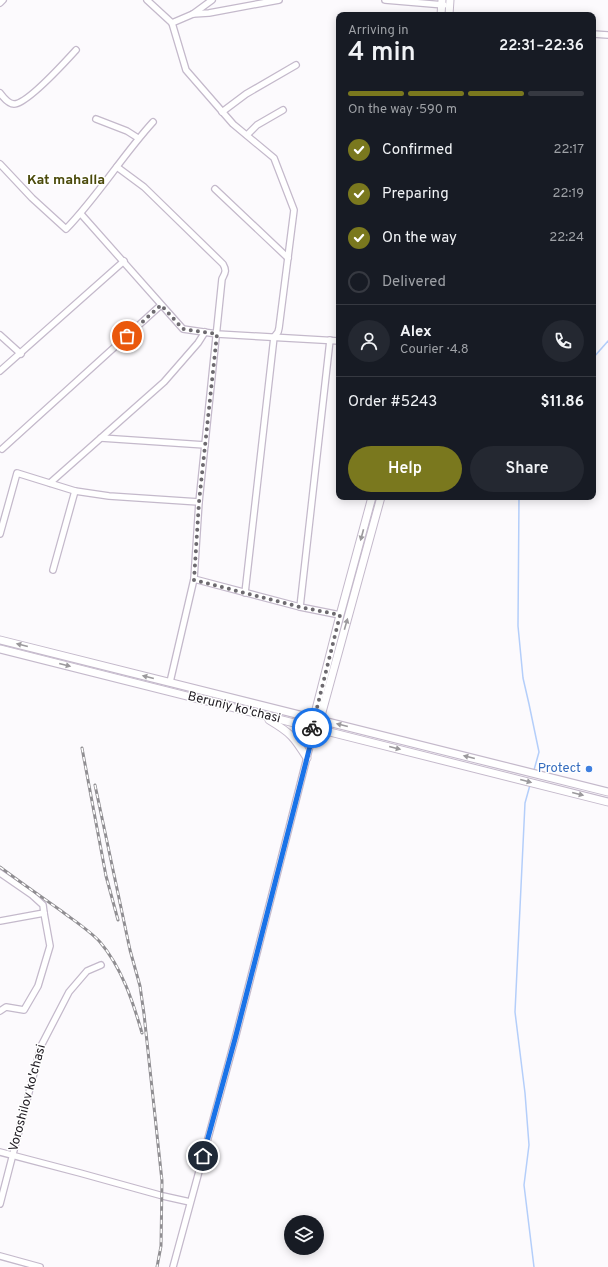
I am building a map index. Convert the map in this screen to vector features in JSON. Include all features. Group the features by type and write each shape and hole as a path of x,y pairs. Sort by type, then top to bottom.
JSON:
{"main road":[{"path":"317,719 340,615 371,500"},
{"path":"314,730 380,500"},
{"name":"Beruniy ko'chasi","path":"0,640 607,792"},
{"name":"Beruniy ko'chasi","path":"0,649 314,730 504,775 605,801"},
{"path":"262,716 285,729 292,735 307,758"},
{"path":"605,801 607,792"}],"street":[{"path":"0,3 3,0"},
{"path":"147,0 172,24 186,70 233,124 274,158 294,210 279,328 274,337 246,593"},
{"path":"172,24 193,14 212,0"},
{"path":"193,14 208,13 279,0"},
{"path":"385,0 450,3"},
{"path":"596,34 608,35"},
{"path":"0,93 10,103 20,103 42,85 76,50"},
{"path":"222,112 246,94 296,65"},
{"path":"247,135 257,126 283,110"},
{"path":"96,119 127,130 138,138"},
{"path":"0,164 32,198 66,229 81,214 138,138 153,122"},
{"path":"117,167 144,187 223,264 226,272 222,279 199,502 194,580 170,682"},
{"path":"215,189 288,258"},
{"path":"81,214 183,329 217,334 336,341"},
{"path":"0,371 124,262"},
{"path":"2,449 161,305"},
{"path":"50,483 164,382 198,343 204,332"},
{"path":"0,335 21,354"},
{"path":"300,607 330,340"},
{"path":"102,438 205,445"},
{"path":"0,534 17,473 75,491 109,496 199,502"},
{"path":"53,570 75,491"},
{"path":"194,580 300,607 340,615"},
{"path":"173,1267 235,1039 314,730"},
{"path":"0,873 32,895 43,905 50,946 38,986 24,1010 6,1007 0,1011"},
{"path":"0,921 44,913"},
{"name":"Voroshilov ko'chasi","path":"0,1204 41,1046 69,992 87,971 101,965"},
{"path":"0,1152 80,1172 162,1196 190,1202"},
{"path":"0,1256 40,1267"}],"waterway":[{"path":"596,355 608,341"},
{"path":"519,500 518,626 523,678 539,752 534,770"},
{"path":"530,785 525,803 515,1012 525,1093 529,1145 524,1185 534,1267"}],"railway":[{"path":"82,748 106,876 118,920"},
{"path":"95,785 130,950 140,986 144,1014 162,1181 161,1246 157,1267"},
{"path":"0,867 81,925 100,942 108,952 121,974 131,997 142,1033"}],"way so far":[{"path":"127,336 161,305 183,329 217,334 199,502 194,580 300,607 340,615 312,728"}],"place":[{"name":"Protect","path":"589,769"}],"district":[{"name":"Kat mahalla","path":"66,180"}],"route":[{"path":"203,1156 235,1039 307,758 313,734 312,728"}]}
